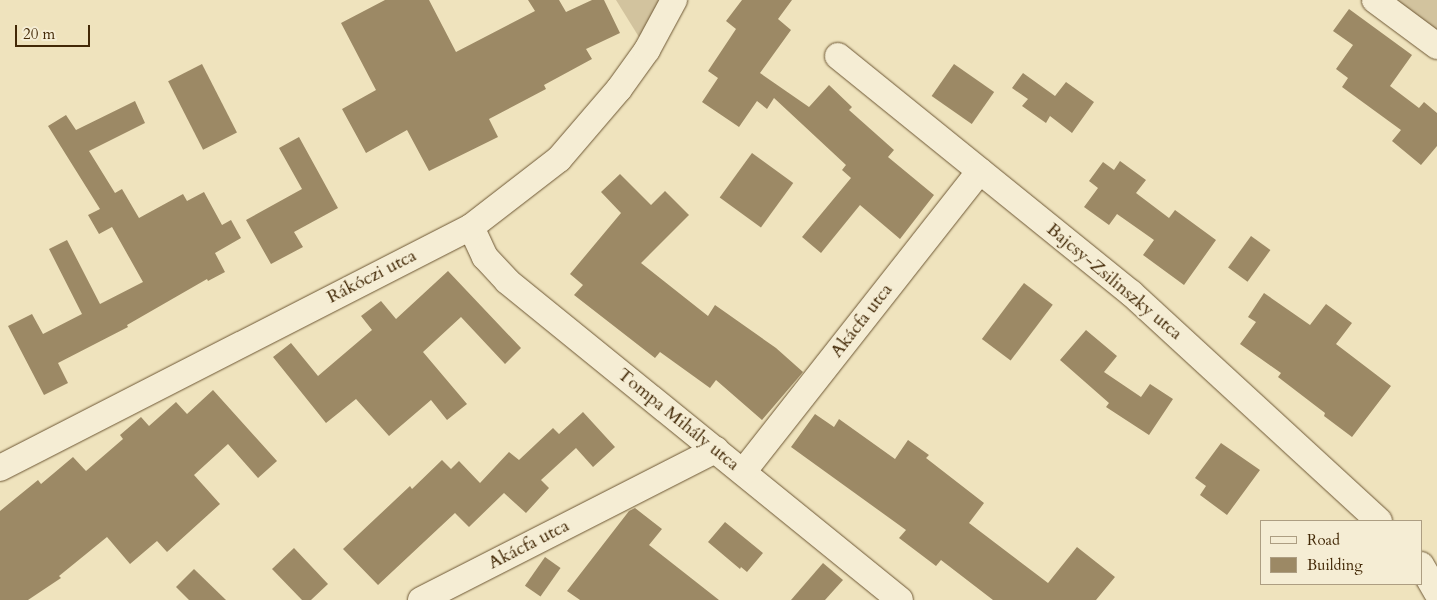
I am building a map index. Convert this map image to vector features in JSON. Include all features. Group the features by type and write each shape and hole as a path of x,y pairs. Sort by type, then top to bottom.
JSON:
{"street":[{"name":"Rákóczi utca","path":"0,468 471,227 559,159 619,89 647,50 674,0"},
{"path":"1375,0 1437,46"},
{"name":"Bajcsy-Zsilinszky utca","path":"838,56 1131,293 1378,520"},
{"name":"Akácfa utca","path":"743,472 980,170"},
{"name":"Tompa Mihály utca","path":"471,227 485,257 507,281 900,600"},
{"name":"Akácfa utca","path":"439,597 716,450"},
{"path":"1422,567 1437,593"}],"shaded area":[{"path":"616,0 674,0 647,50"},
{"path":"1375,0 1437,0 1437,46"}],"building":[{"path":"385,0 429,0 456,52 535,11 528,0 559,0 566,12 592,0 604,0 620,33 586,49 592,59 544,85 546,89 489,119 498,137 429,171 407,130 366,153 342,109 376,90 341,23"},
{"path":"742,0 792,0 778,19 791,30 760,73 809,107 829,85 852,107 849,110 894,150 888,157 934,195 900,239 860,205 821,253 802,237 851,178 842,170 846,165 774,98 767,109 757,101 739,127 702,102 718,78 708,71 736,29 726,21"},
{"path":"1349,9 1412,55 1390,86 1419,108 1424,102 1437,113 1437,146 1421,165 1392,141 1401,130 1342,87 1348,78 1336,69 1353,45 1333,31"},
{"path":"202,64 237,133 203,150 168,81"},
{"path":"954,64 994,92 972,124 932,96"},
{"path":"1023,73 1055,96 1066,82 1094,102 1072,133 1050,116 1046,123 1022,106 1028,99 1012,88"},
{"path":"135,101 145,123 89,151 115,193 122,189 139,218 183,194 187,201 204,192 222,225 231,220 241,238 215,253 225,272 208,281 207,279 127,325 128,327 58,363 68,383 44,395 8,326 32,314 43,334 82,314 49,249 67,240 100,304 143,282 112,227 99,234 88,215 100,209 48,126 66,115 76,130"},
{"path":"299,137 338,208 294,232 303,247 271,264 246,220 302,189 279,148"},
{"path":"752,153 793,183 761,227 720,197"},
{"path":"1120,161 1146,180 1136,193 1169,218 1175,210 1216,240 1184,285 1143,255 1154,240 1117,214 1109,225 1084,207 1098,188 1089,181 1103,162 1114,170"},
{"path":"620,174 651,205 665,191 689,215 641,263 708,316 715,305 776,348 803,372 762,420 716,380 710,388 660,352 655,358 574,295 583,285 570,274 621,213 601,192"},
{"path":"1251,236 1270,250 1247,282 1228,268"},
{"path":"448,271 521,348 505,364 461,317 423,352 467,404 447,420 431,400 389,436 356,399 326,423 273,357 291,343 318,376 372,330 361,316 381,301 396,319"},
{"path":"1024,283 1053,305 1011,361 982,339"},
{"path":"1264,293 1310,325 1326,304 1352,323 1336,344 1391,386 1352,437 1324,416 1325,413 1278,377 1281,373 1240,344 1256,322 1248,317"},
{"path":"1086,330 1117,356 1104,372 1141,397 1150,384 1173,399 1149,435 1106,407 1109,403 1060,360"},
{"path":"213,390 277,461 258,478 228,444 194,475 220,504 167,552 157,541 130,564 107,537 59,576 61,578 28,600 0,600 0,511 38,480 41,484 73,457 86,471 123,439 120,435 141,417 149,426 176,402 187,414"},
{"path":"583,412 615,447 593,467 576,448 541,480 549,488 526,513 504,493 469,527 455,513 378,585 343,549 410,486 412,489 442,460 451,469 459,461 480,483 509,452 519,460 553,428 559,434"},
{"path":"815,414 834,427 839,419 895,459 908,440 929,455 926,458 984,503 969,523 1048,583 1077,547 1115,577 1096,600 993,600 941,560 936,566 899,538 906,530 791,447"},
{"path":"1221,443 1260,470 1227,515 1200,495 1206,486 1195,478"},
{"path":"635,508 662,529 649,545 719,600 580,600 567,591 629,511"},
{"path":"725,522 763,553 747,572 741,567 740,569 708,542"},
{"path":"294,548 328,584 311,600 302,600 272,569"},
{"path":"545,557 561,568 540,597 525,586"},
{"path":"823,563 843,580 825,600 791,600"},
{"path":"194,569 226,600 189,600 176,587"}]}
